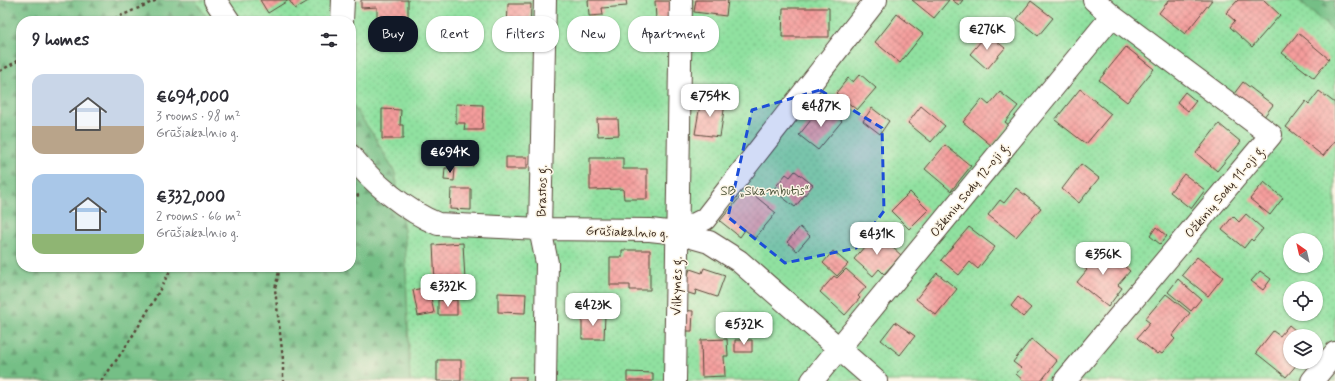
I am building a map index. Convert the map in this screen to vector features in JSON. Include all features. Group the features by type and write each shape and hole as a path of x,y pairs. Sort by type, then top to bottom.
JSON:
{"street":[{"path":"215,0 226,16"},
{"path":"342,0 342,16"},
{"name":"Brastos g.","path":"545,0 540,229 547,263 545,381"},
{"name":"Vilkynės g.","path":"675,381 681,0"},
{"path":"677,233 705,219 876,0"},
{"name":"Ožkinių Sodų 11-oji g.","path":"1065,381 1271,136 1112,16 1094,0"},
{"name":"Ožkinių Sodų 12-oji g.","path":"812,381 1112,16"},
{"name":"Grūšiakalnio g.","path":"356,162 363,171 380,186 426,219 438,224 540,229 650,230 677,233 709,242 739,261 876,381"},
{"path":"1312,381 1335,353"}],"path":[{"path":"120,16 157,0"},
{"path":"0,71 16,62"},
{"path":"101,381 153,302 169,272"},
{"path":"279,272 276,289 283,359 283,381"}],"highlighted area":[{"path":"820,90 882,128 884,211 856,248 785,263 728,217 752,110"}],"green space":[{"path":"0,0 195,0 206,16 16,16 16,272 356,272 356,110 375,137 395,173 405,237 410,381 0,381"},
{"name":"SB „Skambutis“","path":"195,0 1298,0 1335,33 1335,381 410,381 405,237 395,173 375,137 356,110 356,16 206,16"},
{"path":"1298,0 1335,0 1335,33 1332,31"}],"building":[{"path":"260,0 289,0 268,13"},
{"path":"289,0 310,0 295,9"},
{"path":"361,0 408,0 408,16 377,16 377,7 361,8"},
{"path":"588,0 626,0 627,6 602,8 603,15 589,16"},
{"path":"696,0 728,0 726,16 694,12"},
{"path":"912,0 949,0 934,18"},
{"path":"952,0 963,0 959,5"},
{"path":"1169,0 1212,0 1185,34 1159,13"},
{"path":"1238,0 1264,0 1280,15 1252,47 1230,27 1235,21 1226,13"},
{"path":"655,1 671,1 671,16 656,16"},
{"path":"1031,1 1053,18 1038,36 1017,19"},
{"path":"508,4 531,4 531,16 508,16"},
{"path":"783,8 829,8 829,37 782,37"},
{"path":"897,14 923,34 900,63 875,42"},
{"path":"1298,33 1329,59 1314,78 1282,53"},
{"path":"987,34 1005,48 987,69 970,54"},
{"path":"1126,47 1154,69 1127,102 1099,80"},
{"path":"860,74 876,88 857,110 836,93 848,78 853,82"},
{"path":"1243,82 1273,105 1263,118 1233,95"},
{"path":"1080,89 1111,114 1086,144 1055,120"},
{"path":"1319,91 1335,103 1335,141 1323,156 1286,127 1306,101 1309,104"},
{"path":"1000,92 1018,106 1005,122 1009,125 992,146 963,122 982,99 989,105"},
{"path":"1185,92 1196,101 1188,111 1177,102"},
{"path":"701,99 725,103 720,137 695,134"},
{"path":"456,104 483,105 482,130 464,130 465,123 456,123"},
{"path":"823,105 842,121 818,150 799,135"},
{"path":"921,106 945,126 931,142 908,123"},
{"path":"872,108 889,121 880,134 863,121"},
{"path":"382,109 401,110 400,125 403,125 403,139 382,139"},
{"path":"597,119 618,119 619,135 598,136"},
{"path":"1219,124 1241,142 1217,171 1196,153"},
{"path":"945,145 971,166 951,191 925,169"},
{"path":"461,156 473,156 473,166 461,166"},
{"path":"506,157 527,157 527,169 506,169"},
{"path":"590,158 623,158 623,169 647,169 647,199 624,199 623,189 590,190"},
{"path":"1081,164 1099,178 1079,203 1062,189"},
{"path":"445,168 455,168 454,181 444,180"},
{"path":"795,171 813,185 795,207 773,190 786,174 790,177"},
{"path":"1184,174 1205,190 1191,209 1170,192"},
{"path":"1264,182 1283,198 1270,215 1250,199"},
{"path":"1016,188 1041,208 1016,237 988,215 1000,200 1004,203"},
{"path":"451,189 471,189 471,210 450,209"},
{"path":"749,191 776,213 755,238 745,230 740,237 720,221 741,196 744,198"},
{"path":"910,192 928,210 909,229 891,211"},
{"path":"1246,214 1263,229 1253,241 1251,239 1244,248 1222,230 1233,216 1239,222"},
{"path":"800,227 810,236 797,251 787,242"},
{"path":"969,227 995,247 978,269 970,262 959,275 941,260"},
{"path":"1156,227 1167,236 1160,244 1150,236"},
{"path":"876,233 901,255 884,274 879,269 873,276 854,259"},
{"path":"463,243 465,280 435,282 433,245"},
{"path":"1099,246 1130,271 1118,285 1122,288 1108,307 1077,282 1087,270 1083,266"},
{"path":"622,250 650,250 650,290 630,290 630,285 610,285 610,257 622,257"},
{"path":"833,251 848,264 837,276 823,263"},
{"path":"1197,257 1223,277 1208,296 1182,275"},
{"path":"704,268 725,275 717,297 696,290 695,295 682,291 690,269 702,273"},
{"path":"846,269 866,287 858,296 860,298 845,315 820,292 834,276 837,278"},
{"path":"1260,271 1271,279 1263,290 1251,281"},
{"path":"937,273 957,289 936,315 916,299"},
{"path":"1178,279 1201,299 1191,311 1168,292"},
{"path":"429,287 434,313 418,316 413,290"},
{"path":"498,293 526,294 525,313 498,312"},
{"path":"1166,294 1190,313 1172,336 1175,339 1162,354 1159,352 1157,354 1137,338 1150,323 1145,319"},
{"path":"1018,297 1031,308 1023,317 1011,306"},
{"path":"438,300 457,300 457,315 438,315"},
{"path":"680,310 693,311 692,331 680,331"},
{"path":"582,314 605,315 604,339 582,339"},
{"path":"895,322 915,336 900,355 881,340"},
{"path":"1289,325 1294,329 1286,329"},
{"path":"1273,331 1280,336 1283,332 1283,369 1293,369 1286,377 1256,353"},
{"path":"727,339 728,356 724,356 725,376 702,377 701,340"},
{"path":"1031,339 1057,361 1041,381 1024,381 1016,374 1021,368 1013,362"},
{"path":"735,340 752,340 752,352 735,352"},
{"path":"437,360 461,360 461,381 437,381"},
{"path":"627,372 653,373 653,381 627,381"},
{"path":"509,377 526,377 526,381 509,381"}]}
